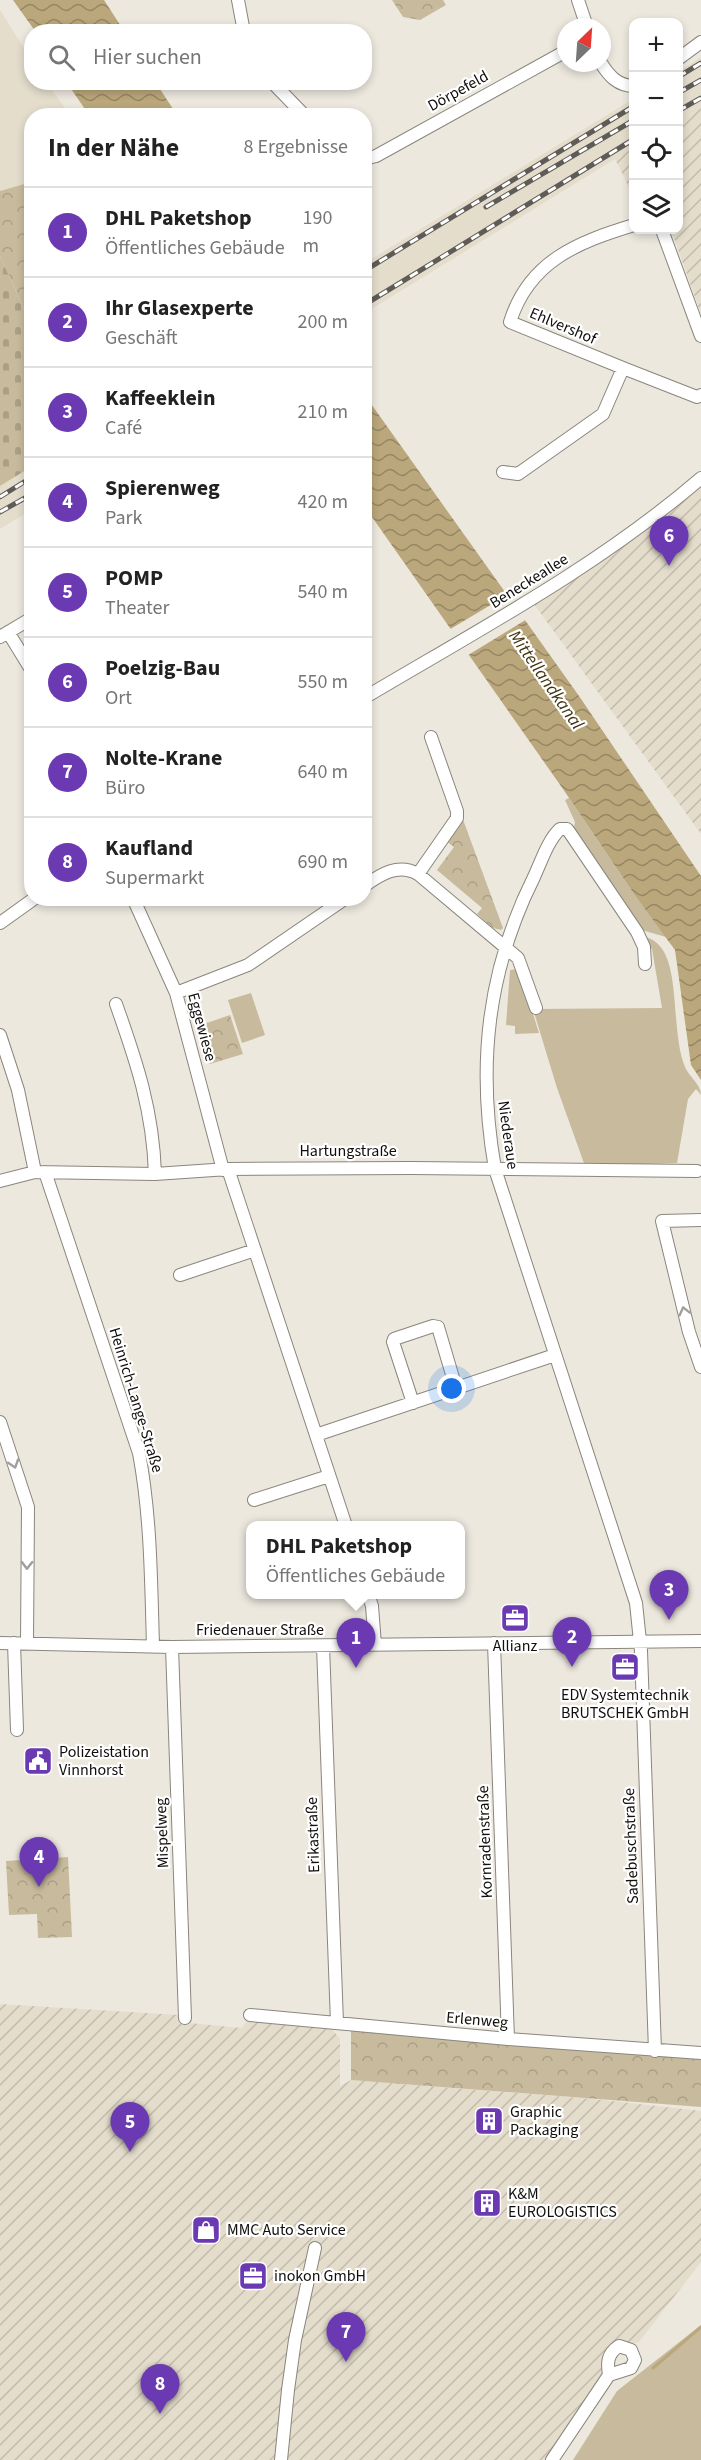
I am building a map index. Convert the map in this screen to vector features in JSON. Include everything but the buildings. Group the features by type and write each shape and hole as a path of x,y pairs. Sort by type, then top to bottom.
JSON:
{"street":[{"path":"238,0 242,24"},
{"path":"578,0 584,18"},
{"path":"683,56 701,42"},
{"name":"Dörpefeld","path":"372,157 557,56"},
{"path":"607,72 620,83 629,85"},
{"path":"280,90 297,108"},
{"name":"Ehlvershof","path":"629,226 579,245 555,258 529,283 516,303 510,321 697,397 701,395"},
{"path":"663,234 701,336"},
{"path":"503,472 518,474 603,414 623,368"},
{"name":"Beneckeallee","path":"372,693 533,599 669,505 701,477"},
{"path":"24,623 4,635 24,661"},
{"path":"418,874 457,818 458,811 431,737"},
{"name":"Niederaue","path":"639,1641 636,1603 495,1168 486,1102 485,1067 492,999 505,947 522,902 556,831 563,828 570,833 637,932 644,946 645,964"},
{"path":"372,881 393,869 418,874 518,958 536,1008"},
{"path":"0,923 24,906"},
{"name":"Eggewiese","path":"137,906 177,993 226,1169 344,1521"},
{"path":"177,993 248,965 334,906"},
{"path":"116,1004 133,1050 148,1104 154,1137 155,1174"},
{"name":"Heinrich-Lange-Straße","path":"0,1035 18,1090 40,1172 139,1453 147,1493 151,1534 153,1646"},
{"name":"Hartungstraße","path":"0,1179 40,1172 155,1174 226,1169 495,1168 697,1171"},
{"path":"701,1220 662,1221 689,1332 701,1367"},
{"path":"180,1275 255,1250"},
{"path":"413,1403 393,1342 394,1339 433,1326 438,1327 456,1388"},
{"path":"316,1435 555,1355"},
{"path":"0,1422 28,1507 17,1730"},
{"path":"254,1500 329,1476"},
{"path":"370,1599 375,1645"},
{"name":"Sadebuschstraße","path":"639,1641 655,2051"},
{"name":"Friedenauer Straße","path":"0,1643 172,1647 701,1641"},
{"name":"Kornradenstraße","path":"494,1643 508,2039"},
{"name":"Erikastraße","path":"323,1646 337,2023"},
{"name":"Mispelweg","path":"172,1647 185,2018"},
{"name":"Erlenweg","path":"250,2015 508,2039 701,2053"},
{"path":"281,2460 295,2340 315,2248"},
{"path":"552,2460 609,2375"}],"shaded area":[{"path":"0,10 24,48 24,90 52,90 65,108 24,108 24,184 0,191"},
{"path":"701,57 701,108 683,119 683,72 683,68"},
{"path":"629,101 629,150 372,309 372,259"},
{"path":"701,108 701,314 672,234 683,234 683,119"},
{"path":"629,150 629,188 615,159"},
{"path":"24,471 24,514 0,529 0,486"},
{"path":"701,478 701,834 531,600"},
{"path":"0,2004 179,2015 179,2022 242,2028 247,2021 332,2029 340,2039 340,2086 351,2080 594,2099 701,2111 701,2262 639,2342 618,2346 609,2375 549,2460 0,2460"}],"green space":[{"path":"392,0 443,0 446,5 420,20 403,17"},
{"path":"24,184 24,309 0,256 0,191"},
{"path":"0,256 24,309 24,471 0,486"},
{"path":"569,798 666,937 638,929 573,832 575,822 565,800"},
{"path":"462,817 503,928 501,930 493,928 477,914 482,908 437,870 454,847 446,841"},
{"path":"643,936 658,944 669,963 681,1054 685,1067 699,1087 701,1095 696,1089 688,1099 677,1163 585,1166 557,1088 533,1009 662,1008 652,949"},
{"path":"519,969 539,1033 515,1034 515,1026 506,1025 510,970"},
{"path":"251,993 265,1035 242,1043 228,1000"},
{"path":"230,1015 243,1054 210,1064 201,1036 207,1034 204,1024"},
{"path":"68,1857 72,1937 38,1938 37,1914 9,1915 6,1861"},
{"path":"351,2025 701,2051 701,2107 351,2080"},
{"path":"701,2325 701,2460 573,2460 617,2391"}],"water":[{"path":"13,0 104,0 119,24 30,24"},
{"path":"72,90 161,90 172,108 84,108"},
{"name":"Mittellandkanal","path":"372,405 579,696 701,876 701,1080 691,1065 675,950 372,517"}],"pier":[{"path":"509,594 527,619 465,657 447,631"}],"waterway":[{"path":"653,2368 701,2327"}],"railway":[{"path":"683,74 701,63"},
{"path":"683,90 701,80"},
{"path":"683,108 701,98"},
{"path":"372,266 629,109"},
{"path":"486,207 629,123"},
{"path":"372,300 629,142"},
{"path":"0,497 24,482"},
{"path":"0,512 24,498"}],"place":[{"name":"Poelzig-Bau","path":"669,566"},
{"name":"Allianz","path":"515,1618"},
{"name":"Kaffeeklein","path":"669,1620"},
{"name":"Ihr Glasexperte","path":"572,1667"},
{"name":"EDV Systemtechnik BRUTSCHEK GmbH","path":"625,1667"},
{"name":"DHL Paketshop","path":"356,1668"},
{"name":"Polizeistation Vinnhorst","path":"38,1761"},
{"name":"Spierenweg","path":"39,1887"},
{"name":"Graphic Packaging","path":"489,2121"},
{"name":"POMP","path":"130,2152"},
{"name":"K&M EUROLOGISTICS","path":"487,2203"},
{"name":"MMC Auto Service","path":"206,2230"},
{"name":"inokon GmbH","path":"253,2276"},
{"name":"Nolte-Krane","path":"346,2362"},
{"name":"Kaufland","path":"160,2414"}]}
